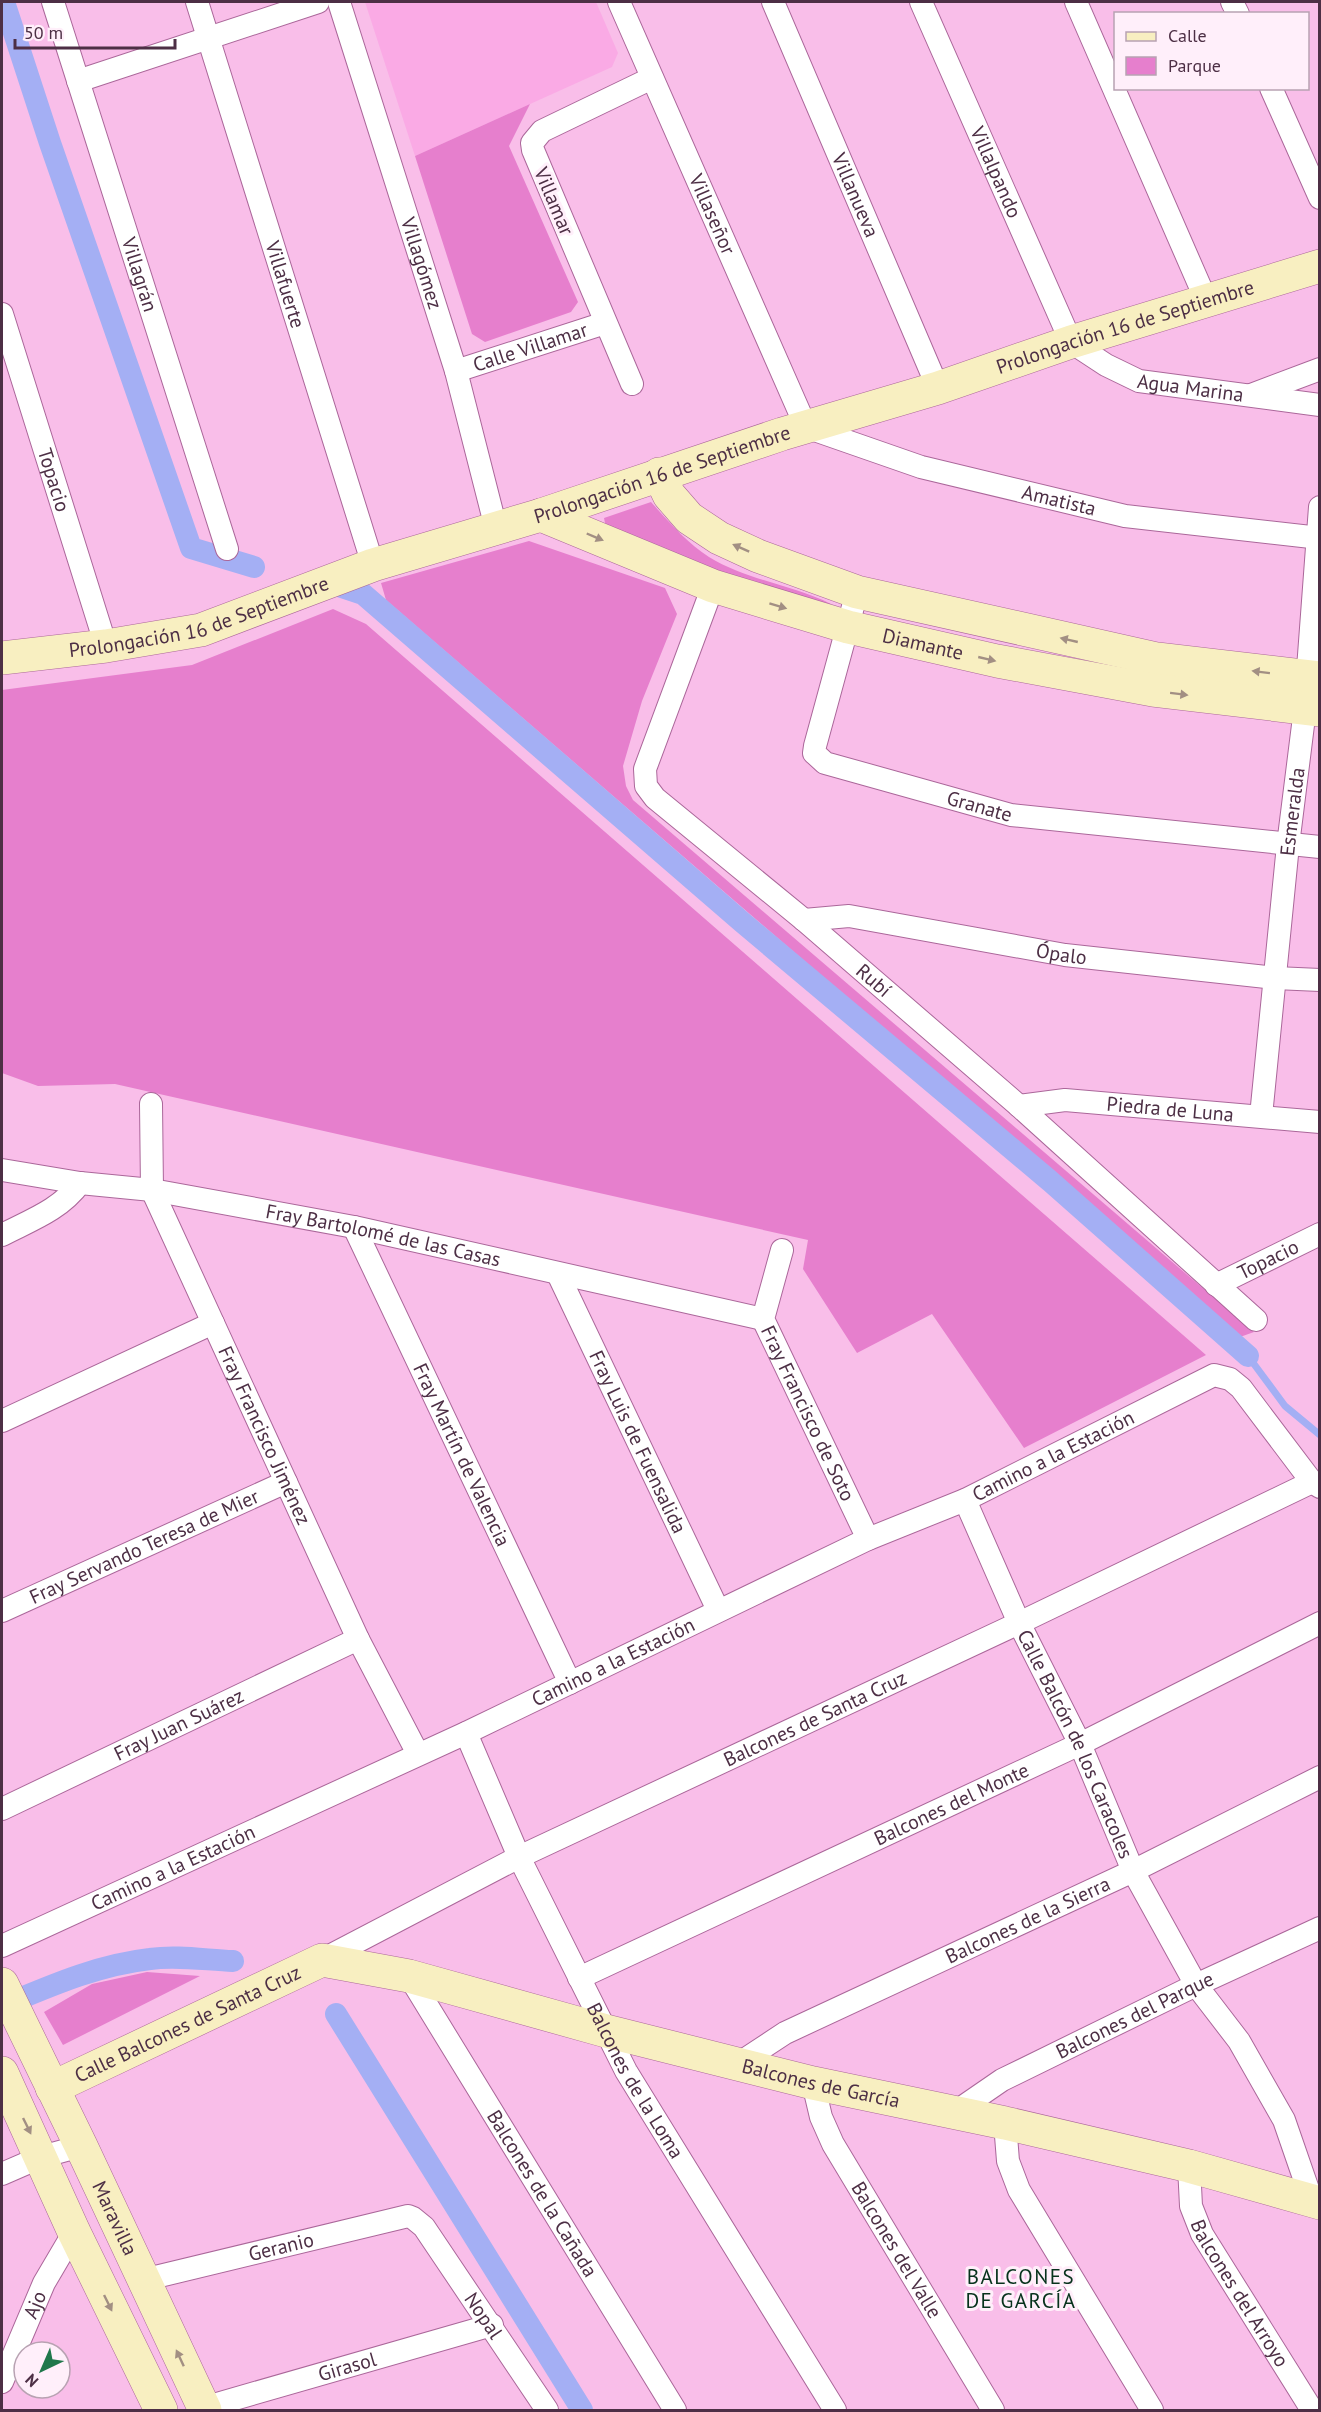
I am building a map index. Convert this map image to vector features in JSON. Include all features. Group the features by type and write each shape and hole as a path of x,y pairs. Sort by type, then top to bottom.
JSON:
{"street":[{"name":"Villagrán","path":"53,2 227,549"},
{"name":"Villafuerte","path":"197,2 373,565"},
{"path":"78,81 318,2"},
{"name":"Villagómez","path":"339,2 456,371 496,528"},
{"name":"Villaseñor","path":"618,2 806,427"},
{"name":"Villanueva","path":"773,2 938,388"},
{"name":"Villalpando","path":"921,2 1071,342"},
{"path":"1076,2 1114,89"},
{"name":"Villamar","path":"632,384 532,143 542,131 652,78"},
{"path":"1114,90 1206,300"},
{"path":"1272,90 1320,198"},
{"name":"Prolongación 16 de Septiembre","path":"2,658 106,646 201,630 373,565 541,514 806,427 938,388 1071,342 1320,266"},
{"name":"Topacio","path":"2,314 106,646"},
{"name":"Calle Villamar","path":"456,371 606,323"},
{"name":"Agua Marina","path":"1071,342 1106,365 1139,381 1320,405"},
{"path":"1250,396 1320,369"},
{"name":"Amatista","path":"806,427 921,467 1125,516 1318,538"},
{"name":"Diamante","path":"659,474 669,495 689,518 719,538 758,556 856,592 1312,694"},
{"name":"Esmeralda","path":"1261,1116 1288,845 1312,694 1320,507"},
{"name":"Diamante","path":"541,514 713,586 848,627 997,661 1154,690 1312,694"},
{"name":"Rubí","path":"713,586 645,769 646,786 655,798 804,920 1020,1106 1256,1320"},
{"name":"Granate","path":"856,592 815,746 814,753 825,763 1011,814 1320,847"},
{"name":"Ópalo","path":"804,920 849,916 1065,956 1275,978 1320,980"},
{"name":"Piedra de Luna","path":"1020,1106 1065,1100 1320,1122"},
{"name":"Fray Francisco Jiménez","path":"151,1104 152,1190 358,1639 418,1754"},
{"name":"Fray Bartolomé de las Casas","path":"2,1170 80,1183 152,1190 354,1227 763,1319"},
{"path":"2,1235 57,1207 80,1183"},
{"name":"Fray Martín de Valencia","path":"354,1227 570,1683"},
{"name":"Topacio","path":"1216,1285 1320,1234"},
{"name":"Fray Francisco de Soto","path":"782,1250 763,1319 868,1539"},
{"name":"Fray Luis de Fuensalida","path":"558,1274 718,1610"},
{"path":"2,1421 213,1323"},
{"name":"Camino a la Estación","path":"2,1946 466,1733 868,1539 965,1500 1214,1375 1230,1379 1241,1388 1316,1484"},
{"name":"Fray Servando Teresa de Mier","path":"2,1611 286,1482"},
{"name":"Balcones de Santa Cruz","path":"322,1960 519,1857 1316,1484"},
{"name":"Calle Balcón de los Caracoles","path":"965,1500 1019,1623 1080,1744 1133,1871 1196,1985 1239,2041 1284,2120 1316,2202"},
{"name":"Balcones del Monte","path":"579,1978 1080,1744 1320,1623"},
{"name":"Fray Juan Suárez","path":"2,1809 358,1639"},
{"name":"Balcones de la Loma","path":"466,1733 519,1857 626,2071 835,2410"},
{"name":"Balcones de la Sierra","path":"738,2064 785,2033 1133,1871 1320,1777"},
{"name":"Balcones del Parque","path":"954,2113 1002,2080 1196,1985 1320,1928"},
{"name":"Balcones de García","path":"322,1960 409,1976 606,2031 813,2084 1005,2123 1189,2166 1316,2202"},
{"name":"Calle Balcones de Santa Cruz","path":"52,2088 322,1960"},
{"name":"Balcones de la Cañada","path":"409,1976 675,2410"},
{"name":"Maravilla","path":"2,1984 81,2146 204,2409"},
{"path":"2,2073 152,2405"},
{"name":"Balcones del Valle","path":"813,2084 821,2117 833,2144 993,2410"},
{"path":"1005,2123 1008,2161 1019,2190 1152,2410"},
{"path":"2,2175 41,2157 81,2146"},
{"name":"Balcones del Arroyo","path":"1189,2166 1191,2206 1202,2234 1312,2410"},
{"name":"Geranio","path":"143,2280 408,2216 419,2222"},
{"name":"Nopal","path":"419,2222 492,2325 547,2410"},
{"name":"Ajo","path":"2,2382 44,2283 74,2232"},
{"name":"Girasol","path":"204,2409 492,2325"}],"shaded area":[{"path":"365,2 596,2 618,53 612,67 415,156"}],"green space":[{"path":"530,104 509,146 578,302 571,312 485,342 472,334 415,156"},
{"path":"651,502 685,538 709,557 754,577 816,597 831,604 829,611 607,533 604,518"},
{"path":"529,541 665,588 677,614 642,701 623,766 626,786 633,800 1254,1332 1240,1337 386,600 381,583"},
{"path":"333,609 366,624 1206,1355 1024,1448 932,1314 857,1353 803,1269 808,1240 115,1084 38,1086 2,1073 2,690 192,665"},
{"path":"147,1972 200,1976 63,2045 44,2012 92,1984"}],"waterway":[{"path":"4,2 50,143 191,548 254,567"},
{"path":"342,587 363,594 742,922 1050,1181 1248,1356"},
{"path":"1248,1356 1285,1406 1320,1435"},
{"path":"2,2006 74,1977 130,1962 171,1957 233,1961"},
{"path":"336,2014 582,2410"}],"district":[{"name":"BALCONES DE GARCÍA","path":"1021,2288"}]}
